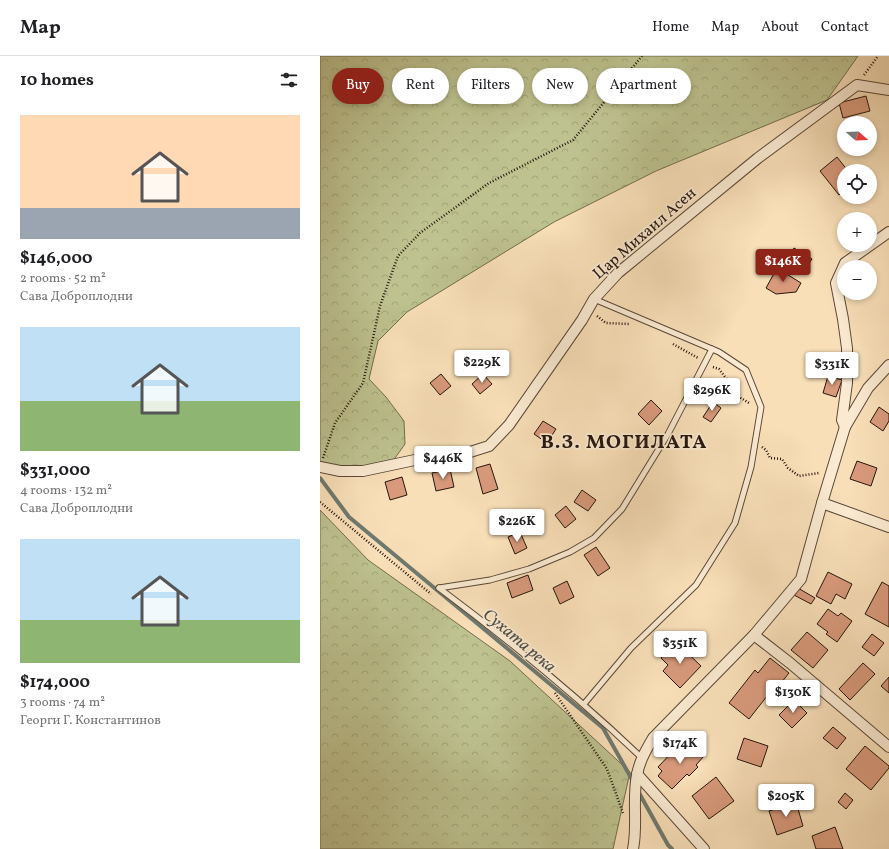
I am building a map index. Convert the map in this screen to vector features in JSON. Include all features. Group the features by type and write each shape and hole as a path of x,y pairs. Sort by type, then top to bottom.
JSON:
{"street":[{"name":"Цар Михаил Асен","path":"320,467 340,471 363,471 443,454 467,453 489,446 509,425 582,320 594,299 618,273 758,158 857,86"},
{"path":"857,86 889,90"},
{"path":"845,427 842,420 847,383 847,348 836,283 845,263 889,232"},
{"path":"636,847 634,797 636,775 642,758 653,738 754,635 801,579 845,427 868,388 889,365"},
{"path":"822,503 889,527"},
{"path":"754,635 889,747"},
{"path":"636,775 704,849"}],"lane":[{"path":"584,704 632,648 696,585 735,523 751,467 761,407 746,370 719,352 594,299"},
{"path":"642,758 584,704 489,625 439,588 490,580 529,569 570,552 594,538 622,509 668,434 712,349"}],"path":[{"path":"320,467 335,423 363,383 380,306 398,256 420,233 489,183 572,140 642,56"},
{"path":"857,86 878,56"},
{"path":"588,309 606,323 634,325"},
{"path":"668,340 705,363 719,369 741,398 750,403"},
{"path":"754,451 761,446 766,450 770,458 782,459 788,468 800,476 818,473 830,478"},
{"path":"320,502 437,598"},
{"path":"553,690 607,768 623,814"}],"green space":[{"path":"320,56 858,56 827,100 656,171 554,222 407,312 378,341 369,379 386,397 404,421 405,444 388,468 320,471"},
{"path":"320,510 368,560 510,661 630,772 613,849 320,849"}],"building":[{"path":"866,96 870,111 851,116 842,116 839,103"},
{"path":"837,157 842,164 837,164 837,192 820,171"},
{"path":"794,248 812,259 804,271 786,260"},
{"path":"777,268 801,283 796,292 776,294 766,288"},
{"path":"441,374 451,386 440,395 430,383"},
{"path":"483,374 492,384 480,394 472,384"},
{"path":"828,376 842,380 836,397 823,393"},
{"path":"651,400 662,411 649,425 638,414"},
{"path":"713,402 721,408 711,422 703,417"},
{"path":"879,407 889,414 889,421 883,431 870,422"},
{"path":"543,421 556,429 547,443 534,434"},
{"path":"857,461 877,468 871,486 850,479"},
{"path":"490,464 498,489 483,494 476,468"},
{"path":"450,469 454,487 436,491 432,473"},
{"path":"402,477 407,495 390,500 385,482"},
{"path":"582,490 596,500 588,511 574,502"},
{"path":"566,506 576,519 565,528 555,515"},
{"path":"520,532 527,548 515,554 508,537"},
{"path":"596,547 610,568 598,576 584,555"},
{"path":"828,572 852,584 845,599 836,594 831,604 816,596"},
{"path":"528,575 533,590 512,598 507,583"},
{"path":"567,581 574,597 560,604 553,588"},
{"path":"882,582 889,586 889,627 865,614"},
{"path":"798,588 815,598 811,604 794,595"},
{"path":"828,609 838,616 841,613 852,621 837,642 826,634 828,632 817,624"},
{"path":"807,632 828,650 813,668 791,650"},
{"path":"872,634 884,643 874,656 862,647"},
{"path":"676,642 701,666 680,688 663,671 668,665 661,658"},
{"path":"770,658 789,673 777,688 775,686 749,719 729,703 755,670 758,673"},
{"path":"863,663 875,674 850,700 839,689"},
{"path":"889,677 889,693 881,686"},
{"path":"794,700 807,713 792,728 779,715"},
{"path":"833,727 846,738 837,749 823,738"},
{"path":"744,738 768,746 761,767 737,759"},
{"path":"691,743 704,756 696,765 698,767 689,776 687,774 672,789 658,776 662,771 658,767 678,746 683,750"},
{"path":"865,746 889,766 871,790 846,769"},
{"path":"716,777 734,801 709,819 692,796"},
{"path":"845,793 853,800 846,809 838,802"},
{"path":"796,802 803,826 777,835 769,811"},
{"path":"835,827 843,849 816,849 812,836"}],"waterway":[{"name":"Сухата река","path":"320,478 349,517 603,728 634,783"},
{"name":"Сухата река","path":"638,791 668,845 672,849"}],"district":[{"name":"В.З. МОГИЛАТА","path":"624,443"}]}
